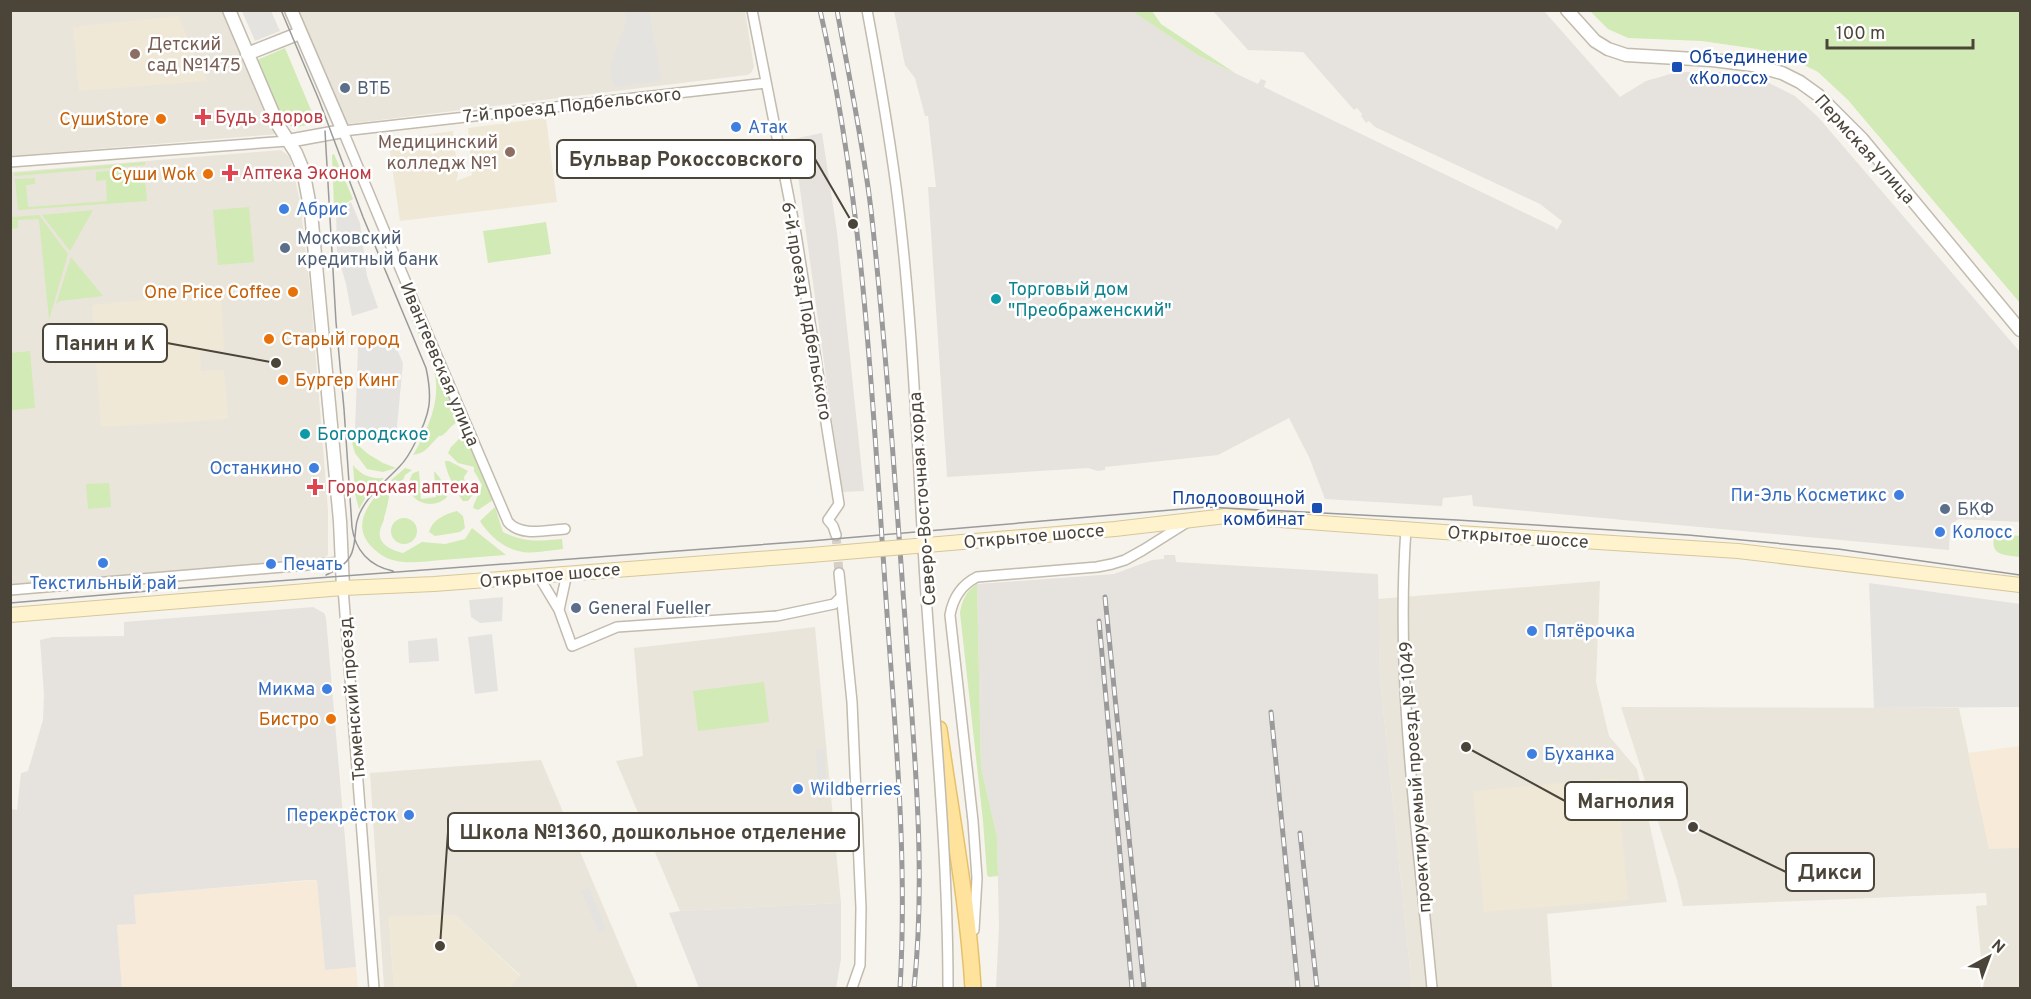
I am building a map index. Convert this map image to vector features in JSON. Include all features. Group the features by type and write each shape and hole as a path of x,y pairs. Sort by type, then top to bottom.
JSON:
{"main road":[{"name":"Северо-Восточная хорда","path":"868,10 885,95 898,187 917,414 938,721 954,838 966,903 973,988"},
{"name":"Открытое шоссе","path":"10,615 343,588 434,584 811,555 1115,529 1226,516 1738,551 2020,585"}],"street":[{"path":"229,10 278,125 296,153 303,170 311,212 340,521 343,588"},
{"name":"Ивантеевская улица","path":"291,10 503,511 512,527 521,531 565,529"},
{"name":"6-й проезд Подбельского","path":"752,10 796,234 839,504 823,518 833,526 836,535"},
{"name":"Северо-Восточная хорда","path":"868,10 896,189 908,321 942,804 948,909 948,988"},
{"name":"Пермская улица","path":"1567,10 1595,41 1608,49 1626,55 1753,65 1782,73 1800,82 1818,95 1862,139 2020,330"},
{"path":"247,54 300,33"},
{"name":"7-й проезд Подбельского","path":"343,131 766,83"},
{"path":"10,162 288,141 343,131"},
{"path":"971,965 977,878 974,821 950,615 952,604 961,588 977,577 1096,567 1125,560 1190,520"},
{"name":"проектируемый проезд № 1049","path":"1406,529 1405,650 1409,747 1432,988"},
{"path":"10,590 342,562"},
{"path":"559,610 567,573"},
{"path":"839,573 852,702 861,908 860,965 852,988"},
{"path":"538,576 559,610 572,646 617,627 777,616 834,604 841,597"},
{"name":"Тюменский проезд","path":"343,588 374,988"}],"shaded area":[{"path":"11,11 226,11 278,134 11,156"},
{"path":"242,11 271,11 280,31 255,41"},
{"path":"297,11 745,11 754,67 747,75 348,124 344,121"},
{"path":"625,11 649,11 662,81 613,87 610,65 626,22"},
{"path":"894,11 1132,11 1199,56 1258,84 1261,79 1266,81 1264,87 1557,230 1562,221 1540,204 1375,127 1369,121 1366,123 1357,108 1354,110 1303,52 1248,50 1213,11 1544,11 1620,97 1646,81 1677,72 1722,72 1763,80 1795,96 1818,117 2020,352 2020,522 1958,519 1950,526 1949,550 1473,506 1472,495 1443,498 1442,506 1325,499 1309,457 1289,418 1218,455 1105,467 1105,470 1098,471 1088,468 947,477 928,187 936,187 928,116 925,116 915,78 905,65"},
{"name":"Детский сад №1475","path":"178,16 207,81 79,91 73,27"},
{"path":"546,118 557,202 400,221 389,145 396,139 453,131 458,175 456,181 472,175 468,128"},
{"path":"822,133 837,232 864,491 842,492 793,139"},
{"path":"729,140 732,165 653,176 649,151"},
{"path":"281,150 290,157 300,201 311,297 328,510 328,555 322,559 11,585 11,172"},
{"path":"351,202 360,223 367,276 378,308 352,316 337,253 336,211"},
{"path":"221,292 224,350 200,352 201,371 224,370 228,419 101,427 92,305"},
{"path":"391,335 403,363 396,437 355,430 358,347"},
{"path":"1164,555 1175,555 1176,562 1378,574 1380,679 1412,988 996,988 999,927 997,837 981,767 977,584 1114,574 1152,560 1164,559"},
{"path":"1600,581 1596,682 1609,736 1637,769 1667,902 1547,914 1552,988 1412,988 1380,679 1378,599"},
{"path":"1869,583 2020,604 2020,707 1874,708"},
{"path":"503,597 502,621 480,623 471,617 469,600"},
{"path":"313,607 324,613 326,618 356,967 325,970 317,880 309,880 134,895 136,924 117,925 122,988 11,988 11,809 17,810 21,773 28,771 43,720 44,695 40,640 53,637 124,636 124,622"},
{"path":"815,627 841,903 680,911 616,761 643,756 634,648"},
{"path":"492,634 498,691 475,694 468,637"},
{"path":"437,638 439,661 409,663 408,641"},
{"path":"1621,707 1959,708 1989,848 2020,848 2020,988 1984,988 1976,906 1987,905 1986,893 1683,906 1677,880"},
{"path":"2020,746 2020,848 1989,849 1968,753"},
{"path":"825,749 827,794 819,803 816,750"},
{"path":"541,760 638,988 508,988 520,975 455,915 389,917 394,988 384,988 370,773"},
{"path":"1617,778 1628,900 1484,912 1473,791"},
{"path":"317,880 325,970 356,967 358,988 122,988 117,925 136,924 134,895"},
{"path":"589,888 607,930 599,933 581,891"},
{"path":"841,903 841,959 836,988 699,988 669,913 680,911"},
{"path":"455,915 520,976 508,988 394,988 389,916"}],"green space":[{"path":"1132,11 1152,11 1161,24 1235,73 1199,56"},
{"path":"1590,11 2020,11 2020,303 1848,100 1818,72 1790,58 1757,49 1702,41 1628,38 1608,29"},
{"path":"285,48 316,122 294,127 282,120 257,60"},
{"path":"334,154 353,199 336,209 334,208 332,155"},
{"path":"145,162 145,165 15,176 14,173"},
{"path":"144,168 147,201 18,210 15,179 35,178 35,184 26,185 28,207 107,201 106,180 96,181 96,172"},
{"path":"249,207 254,262 218,265 213,210"},
{"path":"93,210 70,251 42,215"},
{"path":"39,215 68,254 49,320 39,219 18,220 18,228 11,229 11,217"},
{"path":"546,222 551,254 488,263 483,231"},
{"path":"71,257 103,296 60,301 56,304"},
{"path":"415,319 459,421 424,451 413,455 429,424 436,390 433,367 412,320"},
{"path":"30,351 35,408 11,410 11,353"},
{"path":"466,432 493,500 478,510 473,508 482,485 474,467 458,463 448,453"},
{"path":"351,439 368,454 396,468 383,472 367,469 355,453"},
{"path":"445,461 468,471 464,477 465,483 475,492 468,501 463,501 458,493 449,476"},
{"path":"353,465 366,476 384,478 367,495 359,509 355,494"},
{"path":"405,468 412,470 390,489 380,533 385,545 403,553 422,542 445,544 465,539 472,528 506,555 409,562 388,559 375,550 366,539 362,528 364,516 377,495"},
{"path":"419,471 421,499 436,497 434,471 443,483 447,497 432,504 413,496 409,482 413,473"},
{"path":"109,483 111,507 88,509 86,484"},
{"path":"495,507 503,532 525,540 562,539 563,549 528,552 517,551 504,545 488,532 480,521"},
{"path":"457,511 463,516 465,528 460,532 435,536 429,532 440,518"},
{"path":"404,518 413,522 417,531 413,540 404,544 395,540 391,531 395,522"},
{"path":"2000,534 2020,536 2020,557 2005,555 1997,551 1993,544 1994,538"},
{"path":"977,584 981,767 997,837 998,876 989,877 960,613 965,596"},
{"path":"764,682 769,722 698,731 693,691"}],"tunnel":[{"path":"836,535 839,573"}],"tram line":[{"path":"281,10 426,368 430,398 427,415 410,452 375,490 363,507 358,517 354,544 348,560 326,575"},
{"path":"325,131 336,322 352,527 356,543 365,556 384,569 393,571"},
{"path":"10,603 810,541 1206,507 1688,535 1838,549 2020,575"}],"railway":[{"path":"820,10 835,81 846,152 856,224 870,368 899,786 902,886 900,988"},
{"path":"837,10 868,185 890,414 912,711 919,850 918,942 914,988"},
{"path":"1105,597 1144,988"},
{"path":"1099,621 1132,988"},
{"path":"1271,712 1298,988"},
{"path":"1300,833 1317,988"}],"place":[{"name":"Детский сад №1475","path":"135,54"},
{"name":"Объединение «Колосс»","path":"1677,67"},
{"name":"ВТБ","path":"345,88"},
{"name":"Будь здоров","path":"203,117"},
{"name":"СушиStore","path":"161,119"},
{"name":"Атак","path":"736,127"},
{"name":"Медицинский колледж №1","path":"510,152"},
{"name":"Аптека Эконом","path":"230,173"},
{"name":"Суши Wok","path":"208,174"},
{"name":"Абрис","path":"284,209"},
{"name":"Бульвар Рокоссовского","path":"853,224"},
{"name":"Московский кредитный банк","path":"285,248"},
{"name":"One Price Coffee","path":"293,292"},
{"name":"Торговый дом \"Преображенский\"","path":"996,299"},
{"name":"Старый город","path":"269,339"},
{"name":"Панин и К","path":"276,363"},
{"name":"Бургер Кинг","path":"283,380"},
{"name":"Богородское","path":"305,434"},
{"name":"Останкино","path":"314,468"},
{"name":"Городская аптека","path":"315,487"},
{"name":"Пи-Эль Косметикс","path":"1899,495"},
{"name":"Плодоовощной комбинат","path":"1317,508"},
{"name":"БКФ","path":"1945,509"},
{"name":"Колосс","path":"1940,532"},
{"name":"Текстильный рай","path":"103,563"},
{"name":"Печать","path":"271,564"},
{"name":"General Fueller","path":"576,608"},
{"name":"Пятёрочка","path":"1532,631"},
{"name":"Микма","path":"327,689"},
{"name":"Бистро","path":"331,719"},
{"name":"Магнолия","path":"1466,747"},
{"name":"Буханка","path":"1532,754"},
{"name":"Wildberries","path":"798,789"},
{"name":"Перекрёсток","path":"409,815"},
{"name":"Дикси","path":"1693,827"},
{"name":"Школа №1360, дошкольное отделение","path":"440,946"}]}
